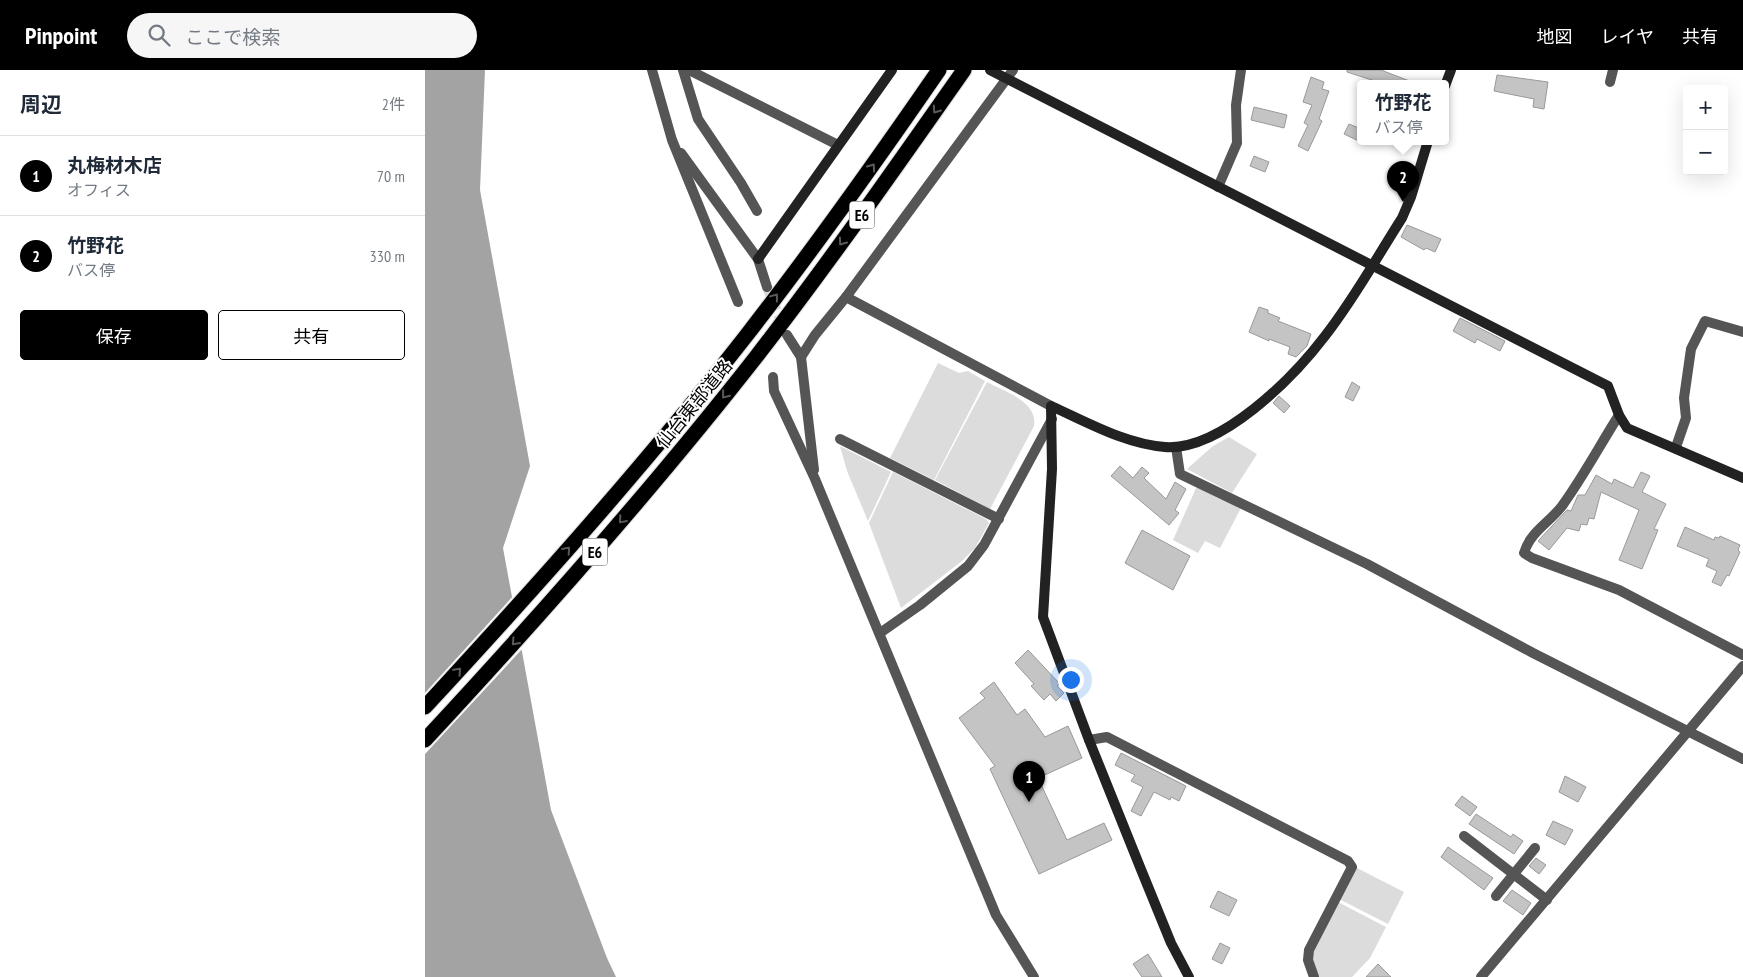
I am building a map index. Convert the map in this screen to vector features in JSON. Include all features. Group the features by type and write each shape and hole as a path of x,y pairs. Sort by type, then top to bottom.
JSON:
{"highway":[{"name":"仙台東部道路","path":"425,706 527,597 630,478 746,336 884,150 939,70"},
{"name":"仙台東部道路","path":"425,740 537,618 648,490 756,357 840,244 964,70"}],"street":[{"path":"652,70 672,140 738,302"},
{"path":"683,70 698,119 741,183 757,211"},
{"path":"689,70 838,146"},
{"path":"758,259 892,70"},
{"path":"990,70 1010,74 1217,187 1609,386 1619,415 1627,428 1676,447 1743,478"},
{"path":"1217,187 1237,144 1236,105 1241,70"},
{"path":"1610,82 1613,70"},
{"path":"801,357 815,335 847,297 1010,74"},
{"path":"672,140 758,259 767,287"},
{"path":"847,297 1051,406 1141,444 1176,446 1192,444 1217,435 1263,400 1301,364 1326,335 1401,218 1411,197 1427,145"},
{"path":"1676,447 1686,418 1685,398 1691,348 1705,321 1743,332"},
{"path":"787,335 801,357 815,479"},
{"path":"773,377 774,391 815,479 996,915 1035,977"},
{"path":"1051,406 1052,469 1043,617 1089,740 1171,943 1189,977"},
{"path":"1619,415 1573,491 1554,517 1539,528 1524,553 1532,558 1619,590 1743,655"},
{"path":"880,633 968,566 984,545 999,519 1051,419"},
{"path":"840,439 999,519"},
{"path":"1176,446 1180,474 1367,564 1533,653 1743,759"},
{"path":"1481,977 1743,666"},
{"path":"1089,740 1107,737 1348,861 1352,867 1309,950 1308,960 1314,977"},
{"path":"1464,836 1547,900"},
{"path":"1496,896 1535,848"}],"shaded area":[{"path":"425,70 485,70 480,190 530,466 503,548 551,810 616,977 425,977"},
{"path":"938,363 959,373 968,371 985,381 934,480 890,458"},
{"path":"987,382 1019,398 1031,410 1034,417 1034,426 990,509 935,480"},
{"path":"1229,437 1257,454 1232,493 1187,469 1213,446"},
{"path":"840,446 891,472 868,521 847,471"},
{"path":"893,472 986,519 989,523 975,548 962,561 901,608 869,523"},
{"path":"1197,486 1241,508 1220,548 1205,541 1198,553 1173,540"},
{"path":"1355,867 1404,892 1388,924 1339,899"},
{"path":"1338,902 1386,927 1370,958 1352,977 1317,977 1312,954"}],"pier":[{"path":"514,595 524,647 425,754 425,693"}],"building":[{"path":"1347,70 1381,70 1407,80 1372,80 1347,72"},
{"path":"1497,75 1548,82 1544,109 1533,107 1534,99 1494,91"},
{"path":"1311,77 1324,82 1322,89 1329,91 1319,119 1322,121 1308,151 1298,146 1308,125 1304,123 1312,105 1303,102"},
{"path":"1254,107 1287,115 1284,128 1251,120"},
{"path":"1349,124 1357,127 1357,140 1344,134"},
{"path":"1254,156 1269,162 1265,172 1250,166"},
{"path":"1407,225 1441,239 1435,252 1426,248 1424,250 1401,237"},
{"path":"1259,307 1268,310 1268,313 1280,318 1278,321 1311,334 1307,346 1296,357 1288,354 1290,347 1269,339 1269,341 1249,332"},
{"path":"1460,318 1505,341 1500,351 1477,339 1475,343 1453,331"},
{"path":"1352,382 1360,387 1353,401 1345,397"},
{"path":"1279,396 1290,406 1284,413 1273,403"},
{"path":"1120,466 1133,478 1142,467 1149,473 1144,478 1166,499 1175,482 1186,489 1175,510 1179,513 1169,525 1111,476"},
{"path":"1641,472 1650,476 1642,492 1666,504 1654,529 1658,530 1642,569 1619,560 1639,510 1601,492 1594,519 1589,518 1587,525 1581,524 1579,531 1567,528 1549,550 1538,541 1567,510 1571,511 1578,495 1585,495 1596,475 1612,484 1614,479 1633,488"},
{"path":"1685,527 1714,540 1715,537 1719,538 1720,536 1740,545 1738,550 1740,552 1729,576 1727,575 1721,586 1712,582 1717,571 1706,566 1709,559 1677,546"},
{"path":"1142,530 1190,556 1173,590 1125,563"},
{"path":"1028,650 1060,684 1057,686 1064,693 1056,701 1050,694 1044,700 1031,686 1034,684 1015,663"},
{"path":"994,682 1017,715 1025,709 1045,737 1068,726 1082,758 1038,778 1067,840 1104,823 1112,840 1039,874 990,769 995,766 959,718 985,698 980,693"},
{"path":"1121,753 1186,786 1179,801 1171,797 1170,800 1154,792 1141,816 1131,811 1143,787 1131,781 1135,775 1115,765"},
{"path":"1565,776 1586,787 1578,802 1559,792"},
{"path":"1462,796 1477,807 1470,816 1455,805"},
{"path":"1476,814 1511,837 1513,834 1523,841 1514,854 1469,824"},
{"path":"1553,821 1573,830 1565,845 1546,835"},
{"path":"1448,847 1493,878 1484,890 1441,857"},
{"path":"1536,858 1546,865 1539,874 1529,866"},
{"path":"1512,890 1531,903 1523,915 1503,901"},
{"path":"1218,891 1237,900 1229,916 1210,907"},
{"path":"1220,943 1230,948 1222,964 1212,959"},
{"path":"1148,954 1162,977 1142,977 1133,964"},
{"path":"1378,964 1391,977 1366,977"}],"tunnel":[{"path":"767,287 784,328"}],"place":[{"name":"竹野花","path":"1403,202"},
{"name":"丸梅材木店","path":"1029,802"}]}
